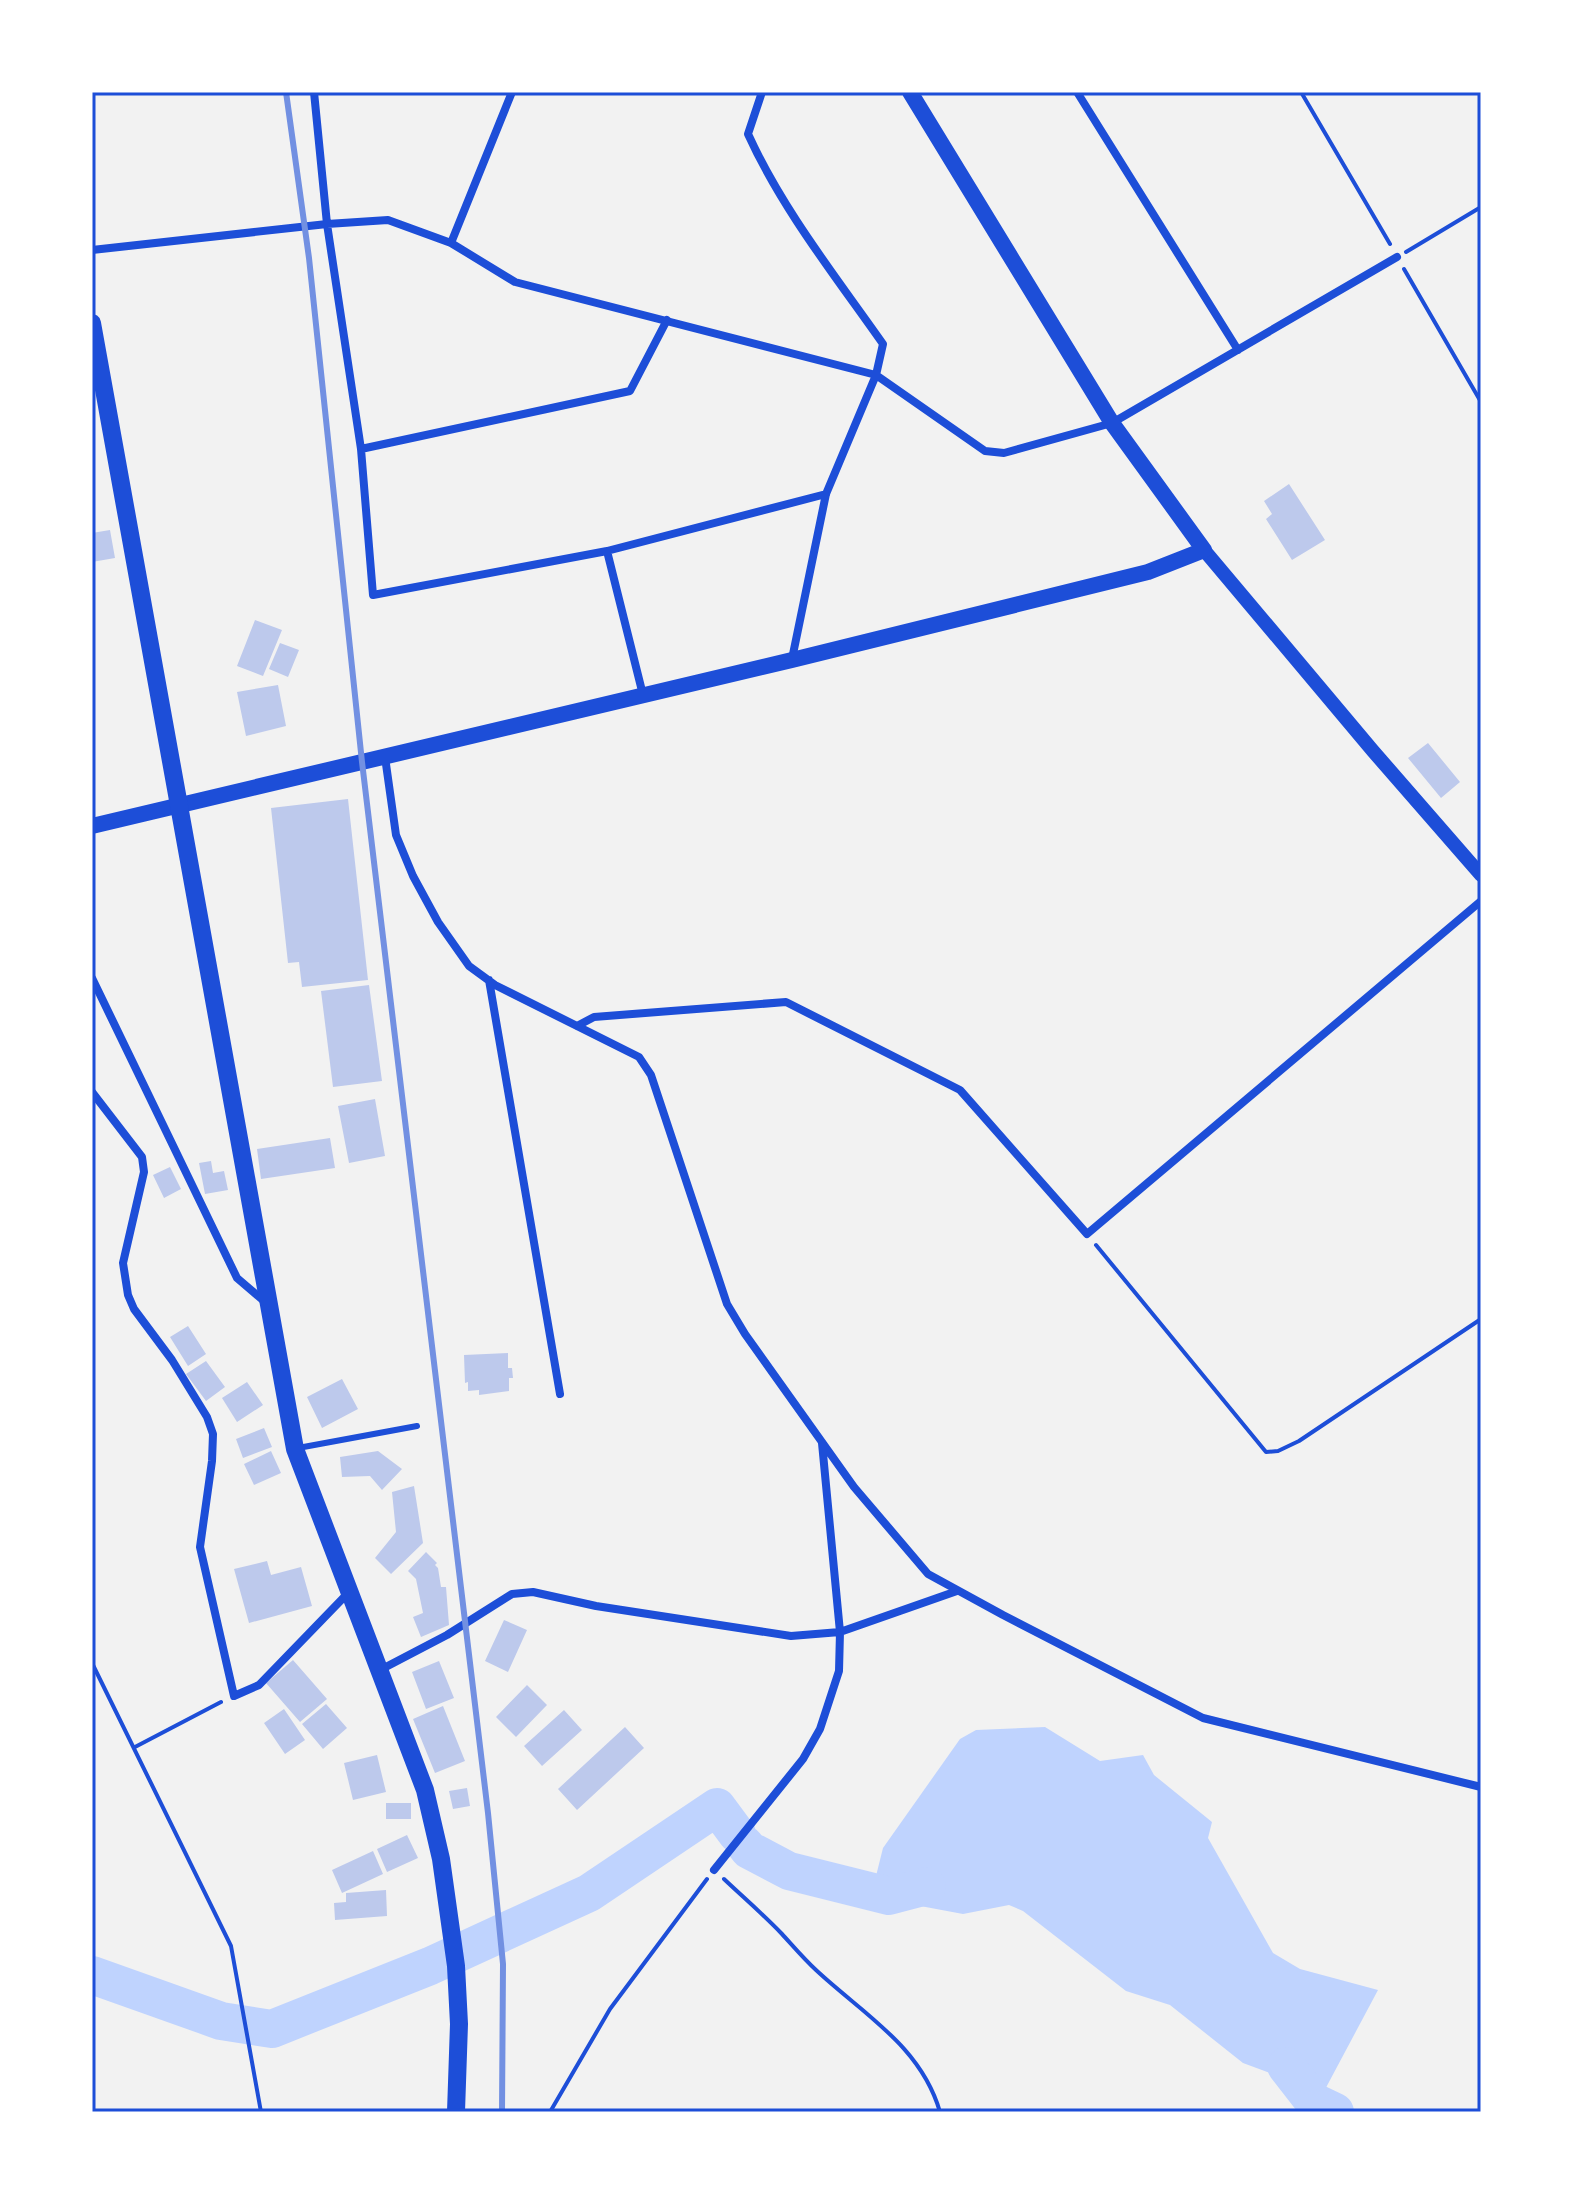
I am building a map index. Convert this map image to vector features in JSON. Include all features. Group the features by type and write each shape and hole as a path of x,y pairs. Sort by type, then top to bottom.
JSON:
{"main road":[{"path":"92,826 1148,572 1204,550 1112,423 910,92"},
{"path":"92,323 295,1449 425,1790 441,1859 456,1966 459,2024 456,2112"}],"street":[{"path":"314,92 327,224 361,449 373,595 607,551 826,494"},
{"path":"451,243 512,92"},
{"path":"762,92 748,134 761,162 883,344 876,375 826,494 792,660"},
{"path":"1077,92 1238,350"},
{"path":"92,250 388,220 451,243 515,282 876,375 985,451 1004,453 1112,423 1397,257"},
{"path":"361,449 630,391 667,320"},
{"path":"1204,550 1481,875"},
{"path":"607,551 643,695"},
{"path":"385,756 396,835 413,876 438,922 469,966 489,980 639,1057 651,1075 727,1304 854,1487 928,1574 1203,1718 1481,1787"},
{"path":"577,1026 594,1017 786,1002 960,1090 1087,1234 1481,901"},
{"path":"92,978 237,1278 268,1304"},
{"path":"489,980 560,1394"},
{"path":"92,1092 142,1157 144,1172 123,1263 128,1295 134,1309 172,1360 207,1417 213,1434 200,1547 234,1696 259,1685 350,1592"},
{"path":"714,1870 803,1759 820,1729 839,1671 840,1632 821,1442"},
{"path":"380,1670 447,1635 512,1594 533,1592 596,1606 791,1636 840,1632 957,1591"}],"lane":[{"path":"295,1449 417,1426"}],"path":[{"path":"1301,92 1481,402"},
{"path":"1397,257 1481,207"},
{"path":"1087,1234 1266,1452 1278,1451 1299,1441 1481,1319"},
{"path":"92,1663 231,1946 261,2112"},
{"path":"135,1747 234,1696"},
{"path":"550,2112 610,2009 714,1870 815,1970 891,2033 915,2062 934,2094 940,2112"}],"water":[{"path":"1045,1727 1100,1761 1143,1755 1154,1775 1212,1822 1208,1838 1273,1953 1300,1969 1378,1990 1313,2112 1273,2074 1243,2063 1170,2005 1126,1991 1023,1911 1009,1905 963,1914 915,1905 871,1907 880,1883 875,1880 883,1848 960,1739 976,1730"}],"building":[{"path":"1289,484 1325,540 1292,560 1266,519 1272,514 1264,501"},
{"path":"110,530 115,558 92,562 92,533"},
{"path":"255,620 282,630 263,676 237,666"},
{"path":"280,643 299,650 288,677 269,669"},
{"path":"278,685 286,726 246,736 237,692"},
{"path":"1428,743 1460,782 1441,798 1408,758"},
{"path":"348,799 368,980 302,987 299,962 288,963 271,808"},
{"path":"369,985 382,1081 333,1087 321,991"},
{"path":"375,1099 385,1156 349,1163 338,1106"},
{"path":"330,1138 335,1168 261,1179 257,1149"},
{"path":"211,1161 213,1173 224,1171 228,1190 205,1194 199,1163"},
{"path":"170,1167 181,1189 164,1198 153,1175"},
{"path":"188,1326 206,1354 188,1366 170,1337"},
{"path":"508,1353 508,1368 512,1368 513,1378 509,1378 509,1391 479,1395 479,1390 468,1391 464,1355"},
{"path":"206,1361 225,1387 206,1401 186,1374"},
{"path":"342,1379 358,1409 322,1428 307,1397"},
{"path":"247,1382 263,1405 237,1422 222,1398"},
{"path":"264,1428 272,1447 243,1458 236,1439"},
{"path":"271,1451 281,1473 254,1485 244,1464"},
{"path":"378,1451 402,1469 382,1490 370,1476 342,1477 340,1457"},
{"path":"414,1486 423,1543 391,1574 375,1558 396,1532 392,1492"},
{"path":"426,1552 437,1563 441,1587 446,1587 449,1625 421,1637 413,1617 423,1613 416,1579 408,1571"},
{"path":"267,1561 271,1575 301,1567 312,1606 249,1623 234,1569"},
{"path":"504,1620 527,1630 508,1672 485,1661"},
{"path":"293,1660 327,1699 300,1722 266,1683"},
{"path":"439,1661 454,1698 426,1709 412,1672"},
{"path":"527,1685 547,1705 516,1737 496,1717"},
{"path":"326,1704 347,1728 323,1749 302,1724"},
{"path":"443,1706 465,1761 435,1773 413,1719"},
{"path":"284,1709 305,1740 285,1754 264,1723"},
{"path":"564,1710 582,1730 542,1766 524,1746"},
{"path":"625,1727 644,1748 577,1810 558,1789"},
{"path":"377,1755 386,1792 353,1800 344,1763"},
{"path":"467,1788 470,1806 453,1809 449,1791"},
{"path":"386,1803 411,1803 411,1819 386,1819"},
{"path":"407,1835 418,1858 387,1872 377,1849"},
{"path":"373,1851 383,1874 342,1893 332,1870"},
{"path":"386,1890 387,1916 335,1920 334,1903 346,1902 346,1893"}],"waterway":[{"path":"92,1975 221,2021 272,2029 430,1966 589,1893 717,1807 737,1834"},
{"path":"745,1845 789,1871 889,1896 927,1886"},
{"path":"1286,2066 1314,2102 1335,2112"}],"railway":[{"path":"286,92 309,258 362,762 488,1813 503,1964 502,2112"}]}
